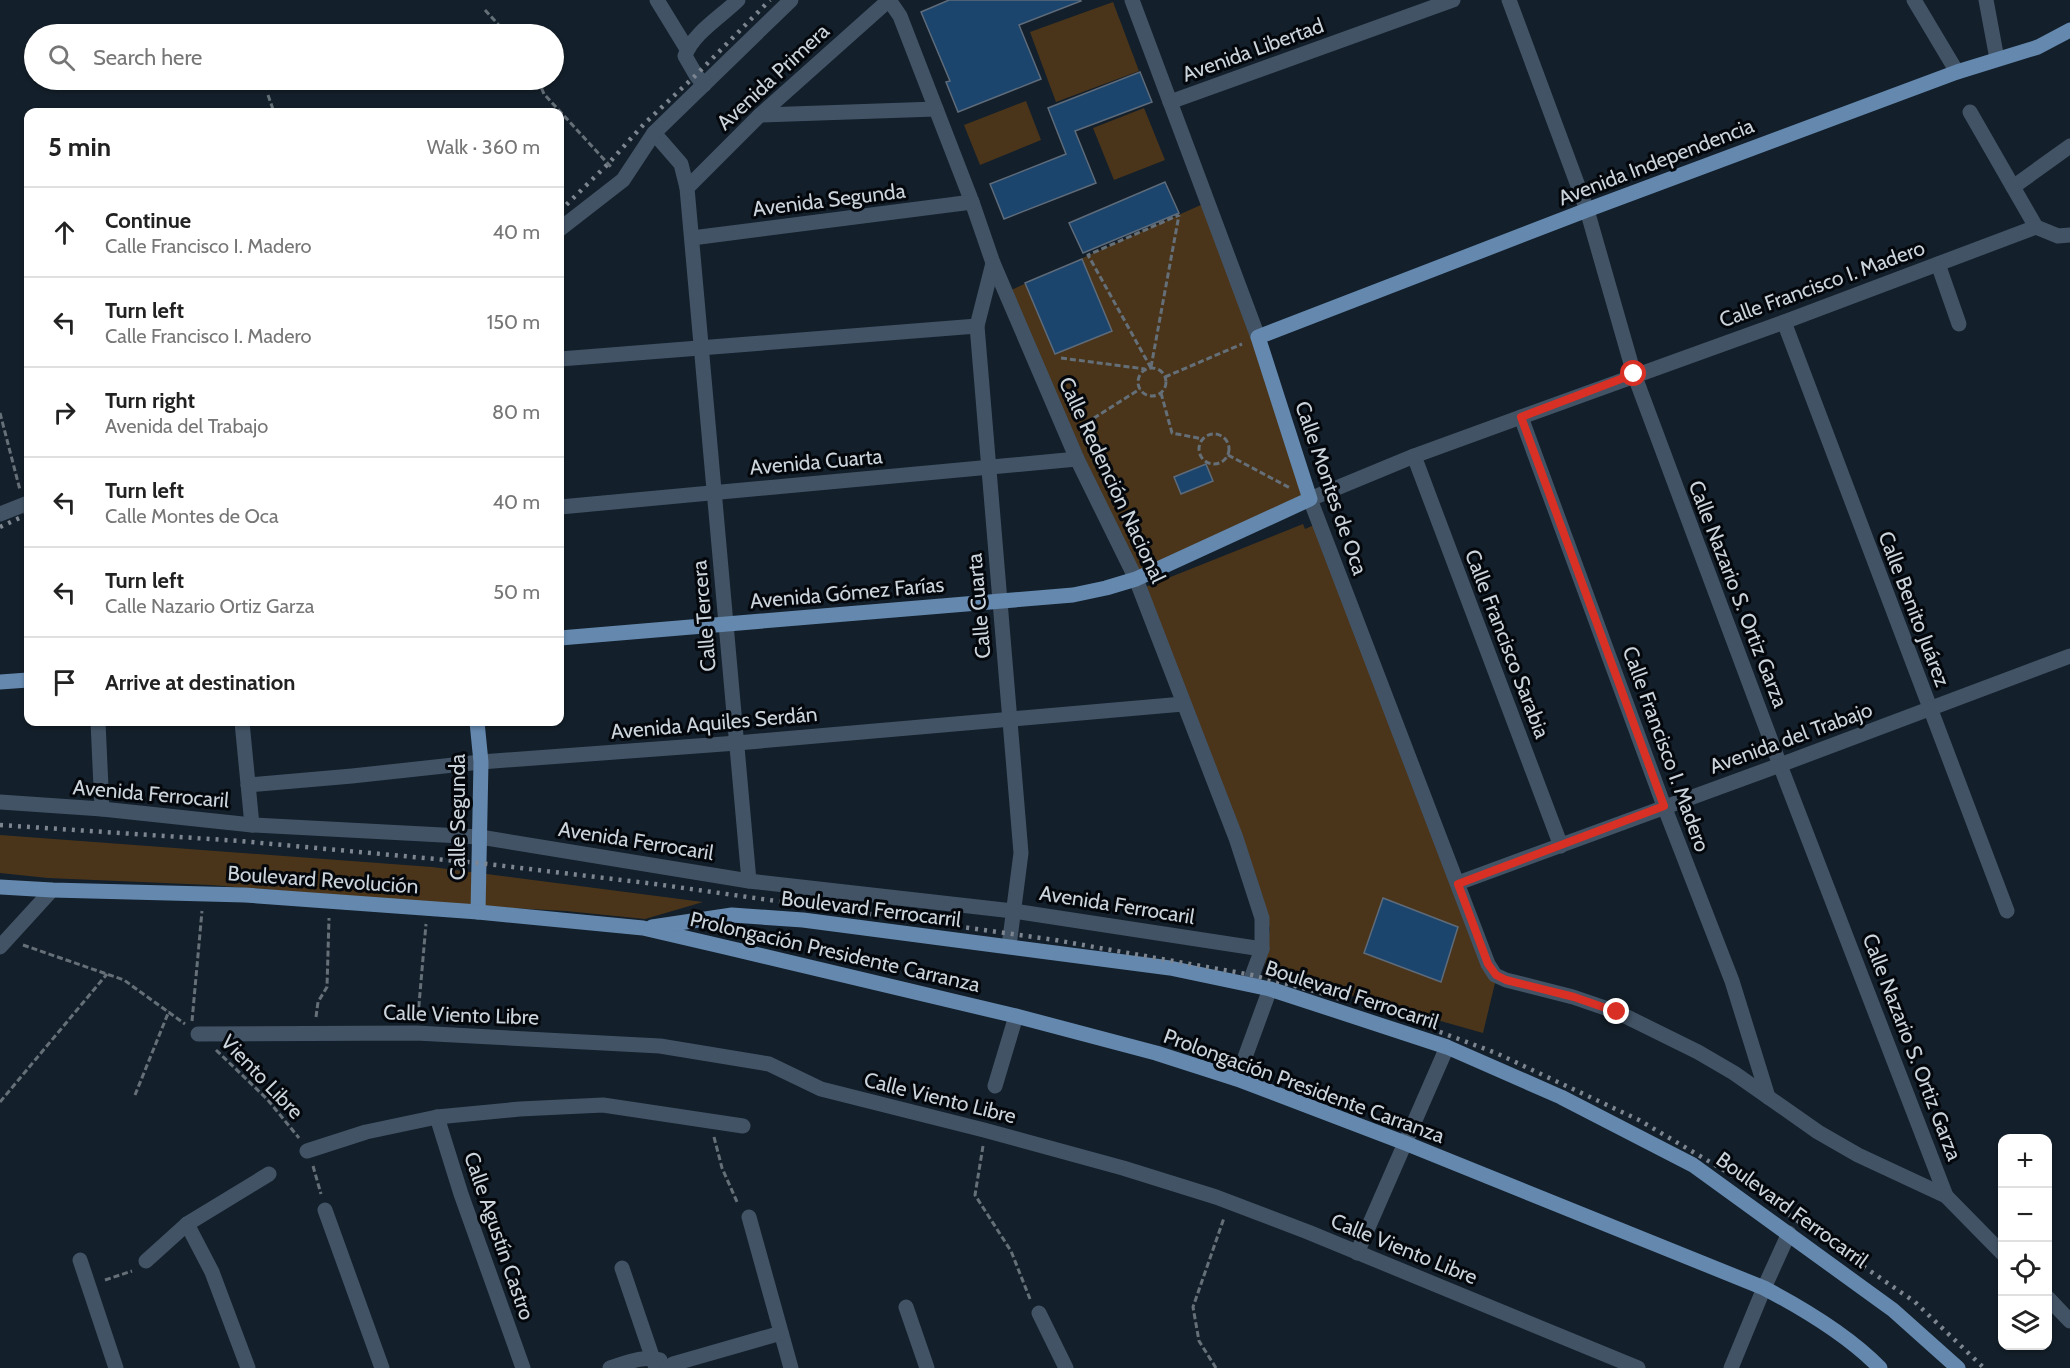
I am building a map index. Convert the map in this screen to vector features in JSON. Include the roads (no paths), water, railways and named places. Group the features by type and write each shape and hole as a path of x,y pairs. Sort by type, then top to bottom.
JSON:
{"main road":[{"name":"Avenida Independencia","path":"1258,337 1587,210 1957,72 2038,47 2070,30"},
{"name":"Calle Montes de Oca","path":"1258,337 1310,499"},
{"name":"Calle Francisco I. Madero","path":"1136,579 1310,499"},
{"name":"Avenida Gómez Farías","path":"564,638 1073,595 1136,579"},
{"path":"0,682 24,680"},
{"name":"Calle Segunda","path":"477,726 481,762 478,912"},
{"name":"Boulevard Revolución","path":"0,887 329,901 478,912 643,928"},
{"name":"Boulevard Ferrocarril","path":"643,928 732,915 803,920 1170,968 1270,989 1447,1047 1561,1096 1694,1165 1893,1310 1958,1368"},
{"name":"Prolongación Presidente Carranza","path":"643,928 1016,1016 1156,1053 1237,1078 1405,1143 1764,1288 1803,1310 1880,1368"}],"street":[{"path":"657,0 687,49"},
{"path":"564,226 623,180 654,133 792,0"},
{"name":"Calle Redención Nacional","path":"889,0 900,16 972,202 993,263 1077,459 1136,579 1236,838 1262,918 1262,949 1249,984"},
{"name":"Avenida Primera","path":"687,188 760,115 889,0"},
{"name":"Calle Montes de Oca","path":"1132,0 1258,337"},
{"name":"Avenida Libertad","path":"1170,102 1453,0"},
{"name":"Calle Nazario S. Ortiz Garza","path":"1509,0 1587,210 1634,374 1780,765 1946,1196"},
{"path":"1914,0 1957,72"},
{"path":"1986,0 1997,59"},
{"path":"704,85 685,56 687,49 733,2"},
{"path":"760,115 936,108"},
{"path":"1970,112 2036,227 2058,236 2070,235"},
{"name":"Calle Tercera","path":"654,133 681,164 687,188 749,881"},
{"path":"2013,187 2070,146"},
{"name":"Avenida Segunda","path":"692,238 972,202"},
{"name":"Calle Francisco I. Madero","path":"1310,499 1414,456 1634,374 1784,322 2036,227"},
{"name":"Calle Cuarta","path":"993,263 977,326 1021,853 1009,946"},
{"path":"1938,264 1959,324"},
{"name":"Calle Benito Juárez","path":"1784,322 2007,911"},
{"path":"564,359 977,326"},
{"name":"Calle Francisco I. Madero","path":"1521,417 1664,806 1732,981 1768,1097"},
{"name":"Calle Francisco Sarabia","path":"1414,456 1561,846"},
{"name":"Avenida Cuarta","path":"564,507 1077,459"},
{"name":"Calle Montes de Oca","path":"1310,499 1488,964 1496,975 1506,980 1574,997 1617,1012 1698,1052 1734,1073 1768,1097"},
{"path":"0,514 24,505"},
{"name":"Avenida del Trabajo","path":"1458,884 2070,656"},
{"name":"Avenida Aquiles Serdán","path":"248,785 481,762 737,743 1183,704"},
{"path":"98,726 102,809"},
{"path":"242,726 252,825"},
{"name":"Avenida Ferrocaril","path":"0,802 102,809 252,825 480,837 749,881 1013,911 1262,949"},
{"path":"3,943 52,890"},
{"path":"1237,1078 1270,989"},
{"path":"995,1086 1016,1016"},
{"name":"Calle Viento Libre","path":"195,1031 314,1034 416,1033 660,1046 769,1064 820,1089 1123,1168 1229,1202 1638,1368"},
{"path":"1357,1253 1447,1047"},
{"path":"1768,1097 1818,1132 1858,1155 1946,1196 1998,1249"},
{"path":"307,1151 366,1132 436,1117 519,1109 603,1106 743,1126"},
{"name":"Calle Agustín Castro","path":"436,1117 523,1368"},
{"path":"146,1261 187,1224 269,1174"},
{"path":"325,1210 382,1368"},
{"path":"749,1217 792,1368"},
{"path":"187,1224 212,1272 248,1368"},
{"path":"1731,1368 1790,1233"},
{"path":"80,1260 116,1368"},
{"path":"622,1268 654,1363"},
{"path":"2052,1302 2070,1321"},
{"path":"906,1307 927,1368"},
{"path":"1040,1313 1066,1368"},
{"path":"610,1368 637,1360 670,1366 781,1334"}],"railway":[{"path":"564,207 608,164 644,124 770,0"},
{"path":"0,527 24,516"},
{"path":"0,825 240,841 479,863 655,884 1055,940 1252,975 1314,991 1400,1017 1496,1053 1639,1120 1727,1172 1915,1302 1984,1368"}]}
